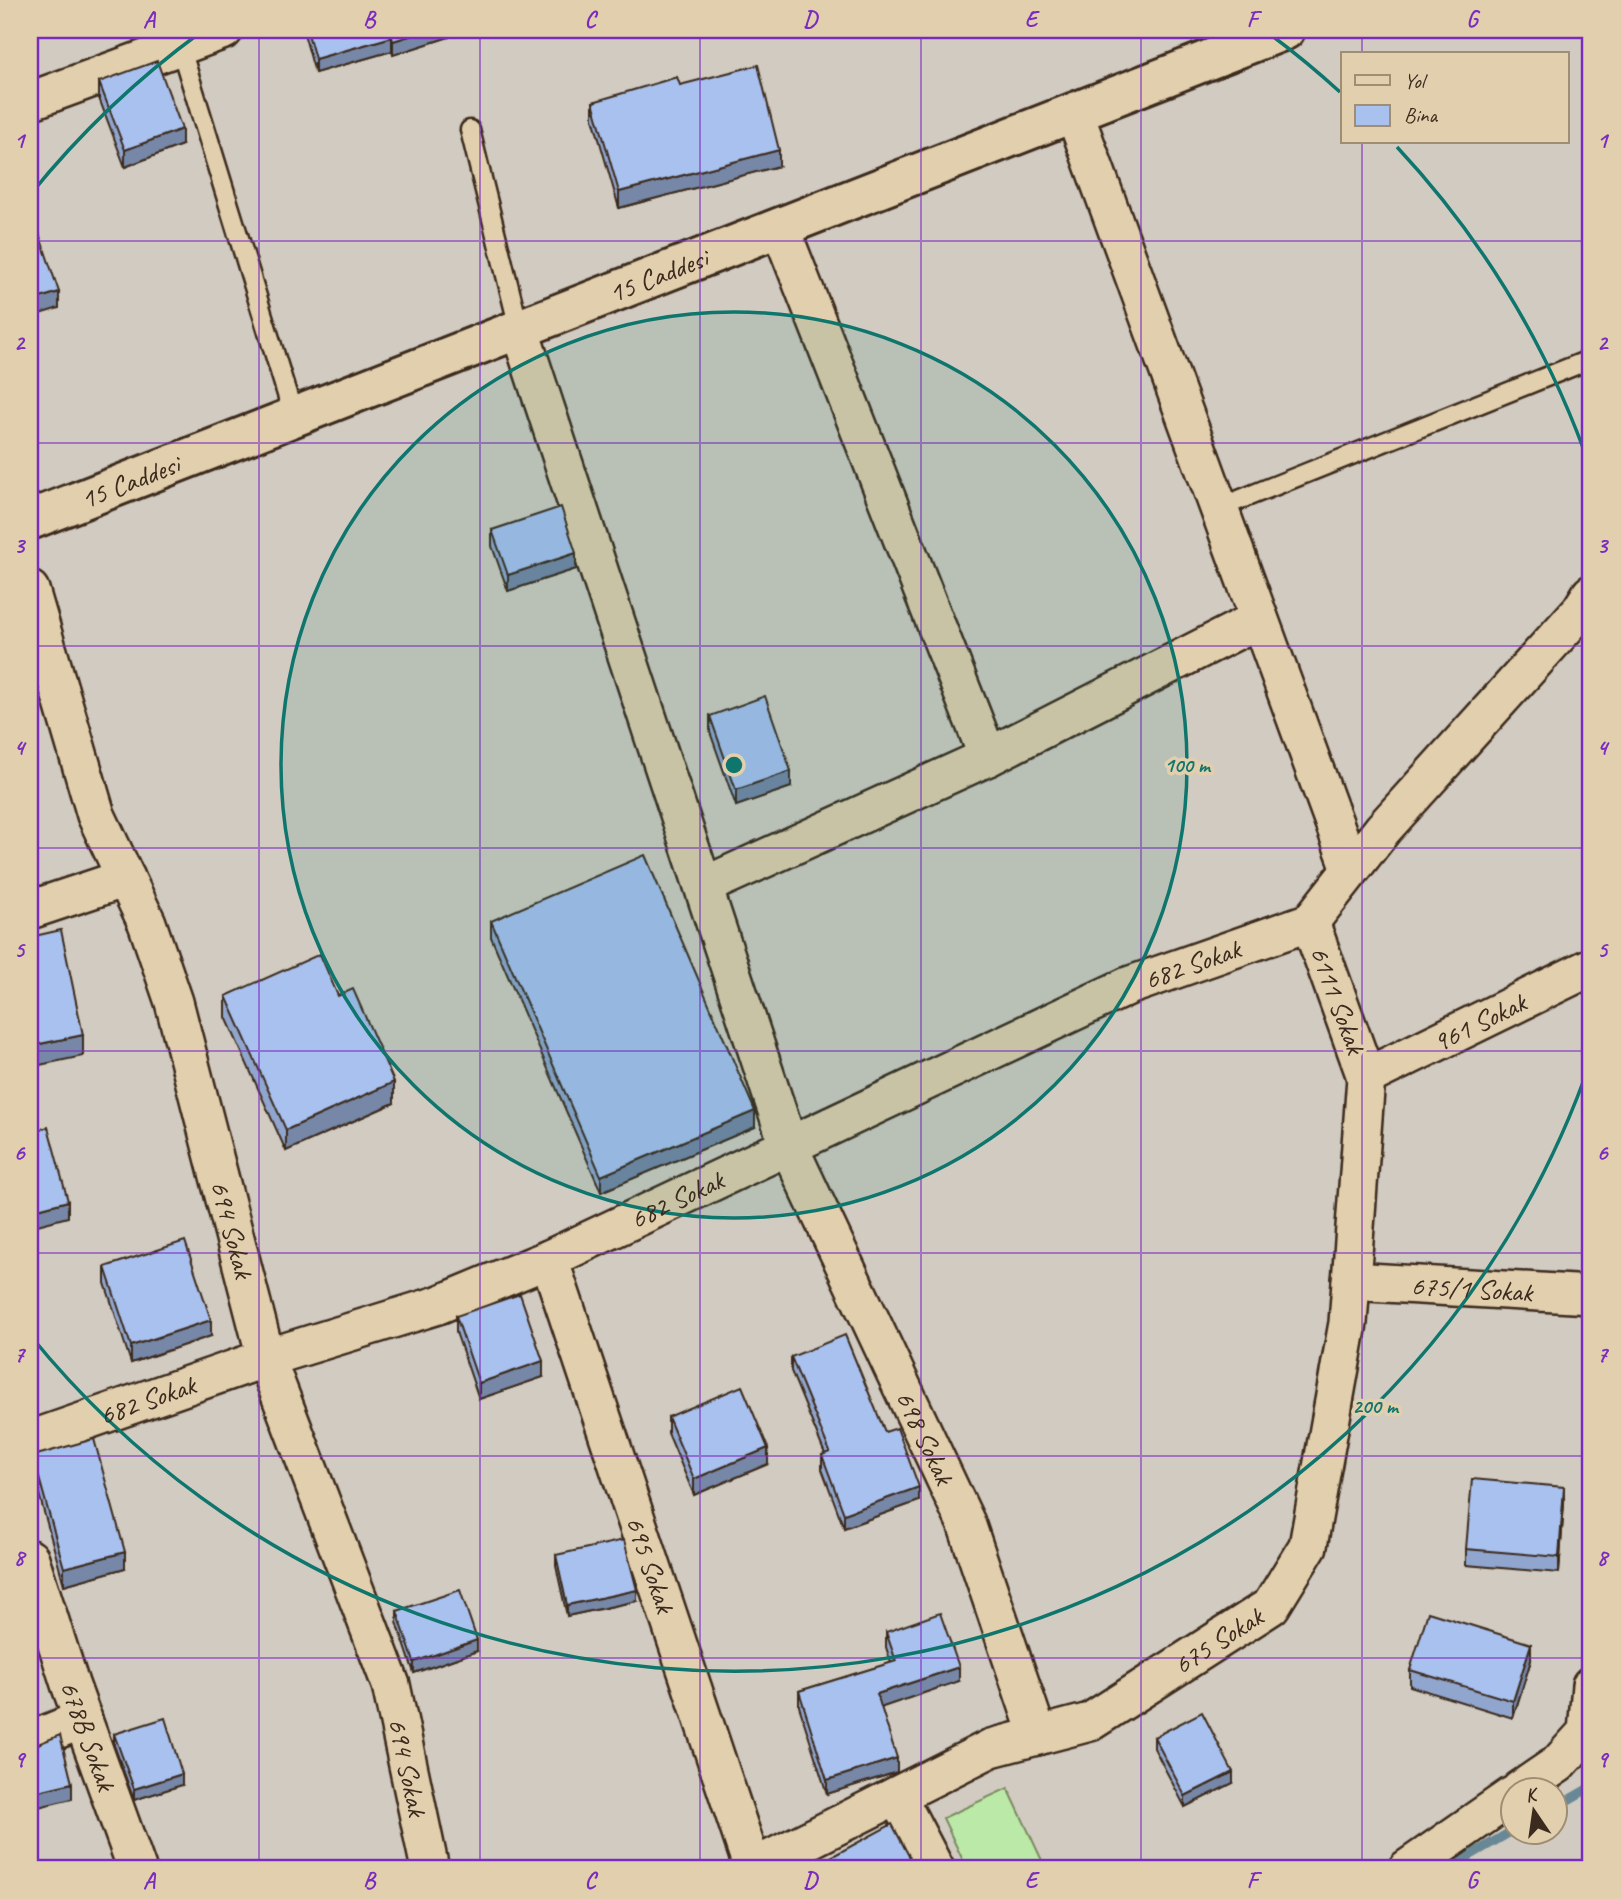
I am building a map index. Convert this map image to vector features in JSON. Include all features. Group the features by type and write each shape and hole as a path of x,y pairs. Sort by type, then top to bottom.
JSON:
{"street":[{"path":"30,101 224,30"},
{"name":"15 Caddesi","path":"30,520 1284,30"},
{"path":"1074,112 1351,869"},
{"path":"780,227 988,757"},
{"name":"698 Sokak","path":"519,328 789,1147 966,1523 1038,1736"},
{"name":"694 Sokak","path":"30,590 96,815 147,923 174,1002 266,1358 391,1685 430,1869"},
{"path":"1310,922 1392,819 1581,610 1591,594"},
{"path":"704,886 988,757 1259,619"},
{"path":"30,910 126,878"},
{"name":"6111 Sokak","path":"1310,922 1366,1077"},
{"name":"682 Sokak","path":"30,1440 266,1358 438,1305 549,1259 1128,986 1310,922"},
{"name":"961 Sokak","path":"1366,1077 1591,967"},
{"name":"675 Sokak","path":"752,1869 991,1748 1090,1722 1271,1606 1308,1546 1348,1323 1366,1077"},
{"name":"695 Sokak","path":"549,1259 752,1869"},
{"name":"675/1 Sokak","path":"1351,1281 1591,1295"},
{"name":"678B Sokak","path":"30,1559 83,1719 137,1869"},
{"path":"1541,1776 1559,1764 1587,1732 1591,1685"},
{"path":"30,1741 83,1719"},
{"path":"897,1796 935,1869"},
{"path":"1406,1869 1498,1806"}],"lane":[{"path":"180,46 294,416"},
{"path":"470,130 519,328"},
{"path":"1219,509 1591,359"}],"green space":[{"path":"1008,1788 1046,1869 967,1869 943,1818"}],"building":[{"path":"307,30 429,30 393,41 392,37 315,59"},
{"path":"157,61 182,129 125,150 99,82"},
{"path":"758,65 779,150 619,192 593,102 677,77 680,85"},
{"path":"33,216 59,292 30,301 30,217"},
{"path":"561,507 576,553 508,575 492,530"},
{"path":"765,696 791,771 736,790 710,716"},
{"path":"645,855 755,1111 601,1176 491,921"},
{"path":"61,930 83,1035 30,1046 30,937"},
{"path":"320,954 338,996 353,989 394,1082 286,1130 226,996"},
{"path":"48,1127 68,1201 30,1211 30,1132"},
{"path":"185,1241 211,1320 131,1346 105,1267"},
{"path":"520,1294 543,1361 479,1383 456,1316"},
{"path":"845,1335 885,1432 897,1428 919,1487 844,1514 822,1455 830,1452 791,1357"},
{"path":"742,1386 768,1448 694,1479 668,1417"},
{"path":"94,1439 125,1552 64,1568 33,1456"},
{"path":"1472,1479 1564,1487 1559,1557 1466,1549"},
{"path":"624,1540 637,1590 567,1605 556,1555"},
{"path":"460,1590 477,1640 414,1662 397,1611"},
{"path":"1428,1612 1531,1644 1513,1701 1410,1670"},
{"path":"940,1613 959,1667 877,1694 897,1758 827,1780 799,1691 896,1661 886,1632"},
{"path":"1202,1712 1233,1772 1185,1796 1154,1737"},
{"path":"165,1718 182,1774 134,1789 114,1734"},
{"path":"60,1735 72,1783 30,1793 30,1745"},
{"path":"892,1824 916,1869 838,1869 831,1857"}],"waterway":[{"path":"1568,1800 1591,1787"},
{"path":"1447,1869 1498,1839"}]}
